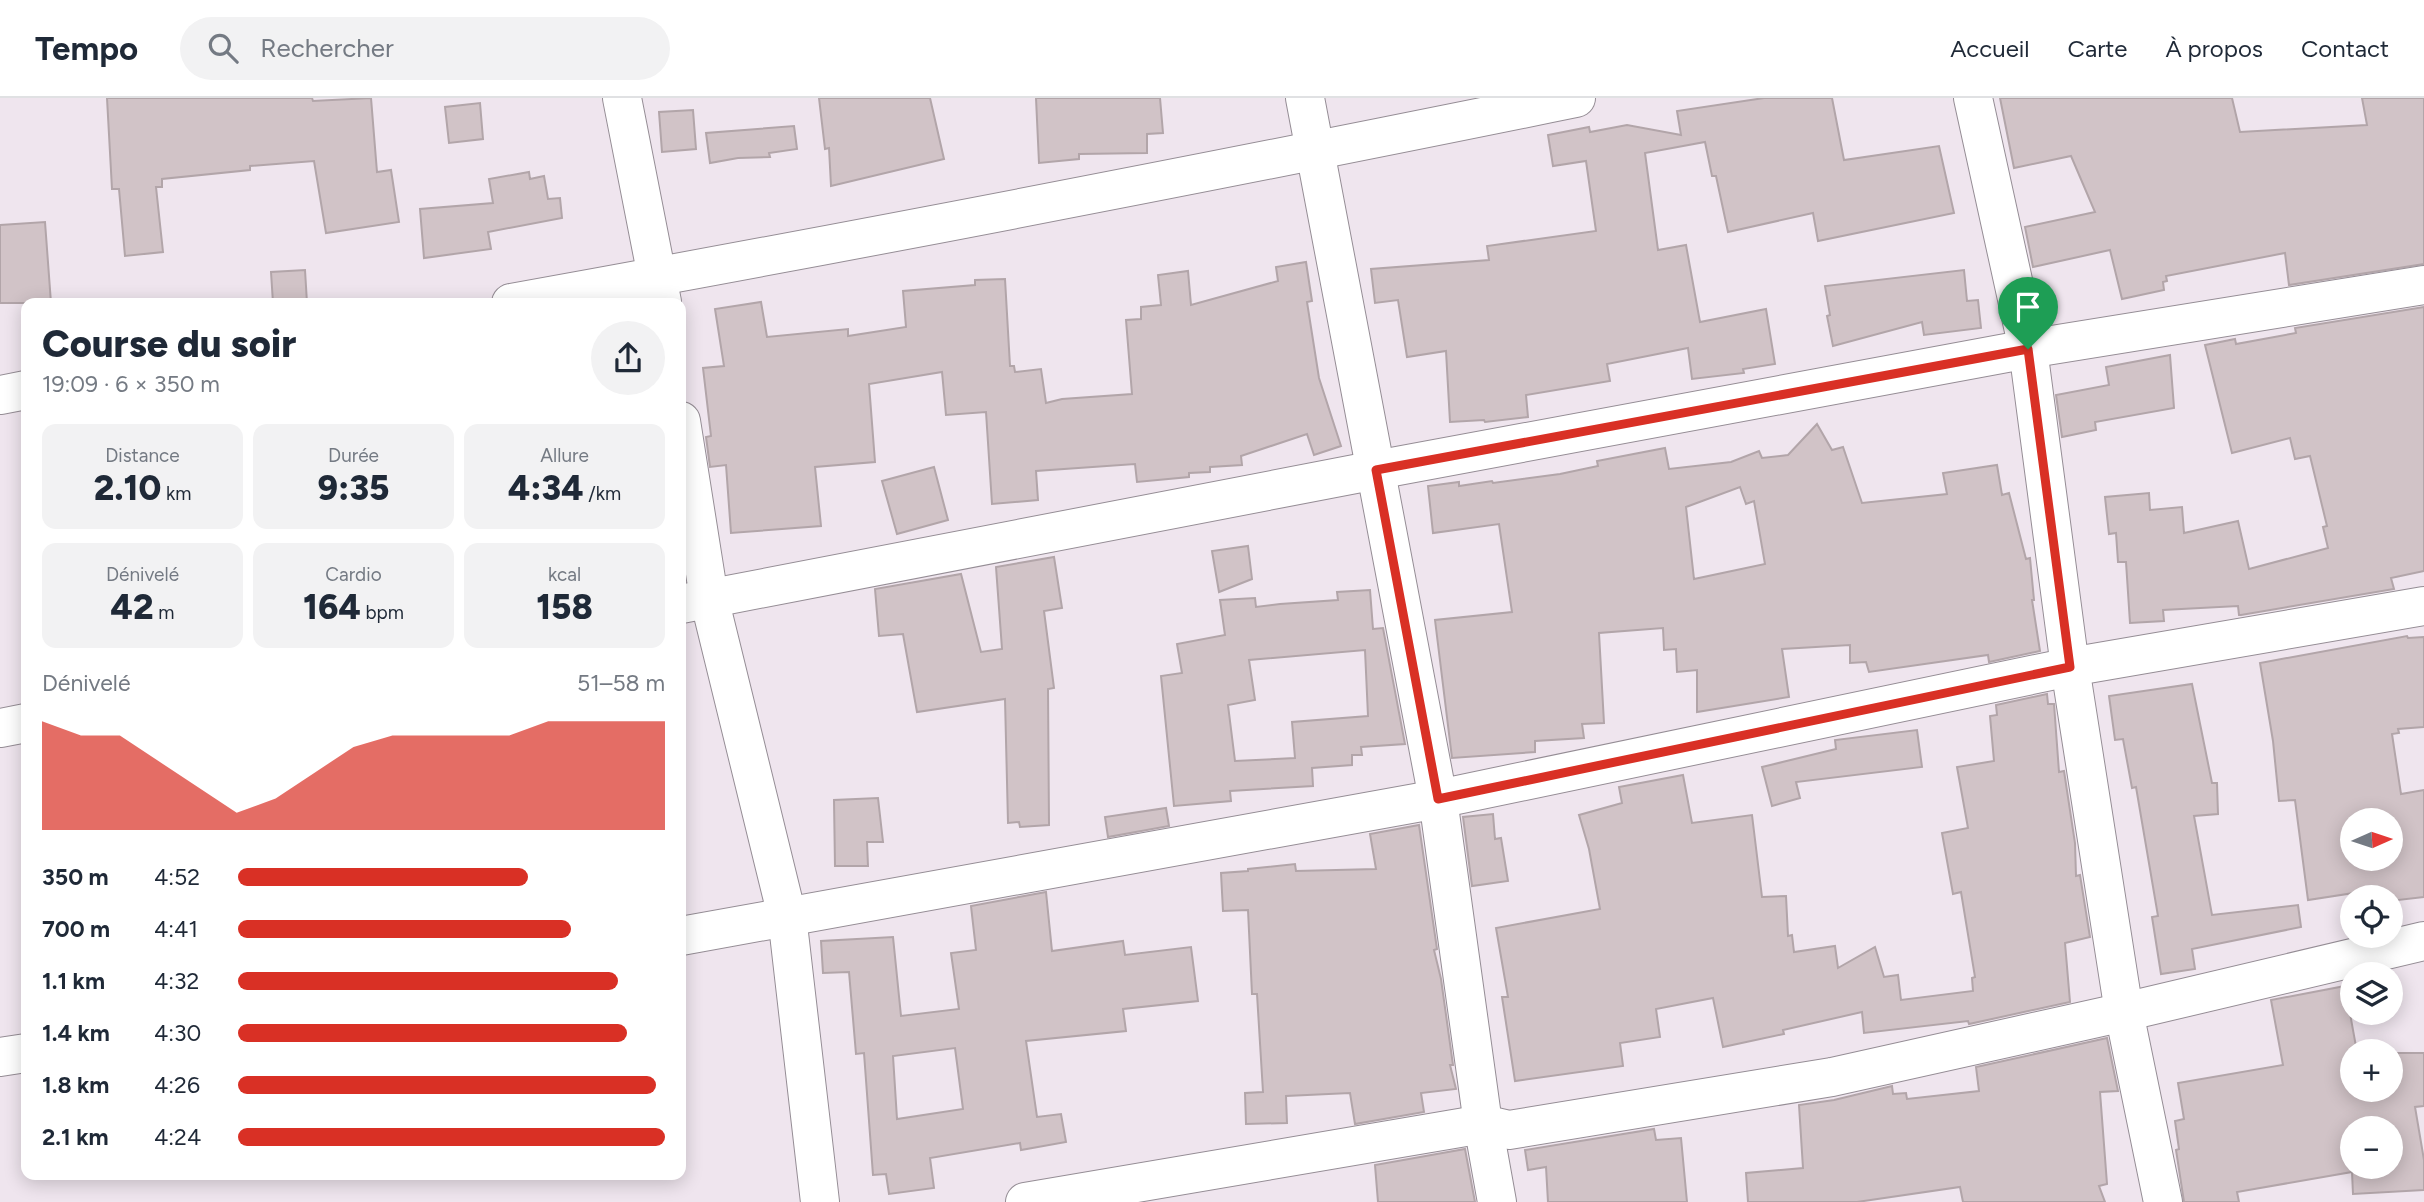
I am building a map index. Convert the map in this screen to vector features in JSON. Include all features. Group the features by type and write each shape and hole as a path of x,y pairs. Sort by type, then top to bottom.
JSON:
{"street":[{"path":"622,98 660,290"},
{"path":"1305,98 1438,799 1483,1124 1497,1202"},
{"path":"568,298 660,290 1576,98"},
{"path":"1973,98 2028,349 2070,667 2124,1012 2163,1202"},
{"path":"695,601 1376,470 2028,349 2424,285"},
{"path":"0,395 21,391"},
{"path":"686,485 695,601 787,916 820,1202"},
{"path":"686,935 1438,799 2070,667 2424,606"},
{"path":"0,728 21,724"},
{"path":"1025,1202 1483,1124 1509,1130 1832,1077 2424,941"},
{"path":"0,1057 21,1054"}],"building":[{"path":"107,98 312,98 313,101 371,98 377,172 391,170 399,222 326,233 314,161 250,166 250,170 162,179 162,187 156,187 163,252 125,256 119,189 112,189"},
{"path":"819,98 930,98 944,159 831,186 829,148 825,149"},
{"path":"1036,98 1160,98 1163,133 1147,134 1147,153 1079,154 1079,159 1039,163"},
{"path":"1764,98 1832,98 1844,160 1939,146 1954,213 1818,241 1813,213 1728,232 1716,176 1712,176 1705,142 1645,153 1658,250 1686,245 1700,322 1766,309 1775,364 1743,369 1744,373 1692,379 1688,348 1607,364 1610,381 1526,395 1528,417 1485,422 1450,422 1446,351 1407,357 1398,300 1375,303 1371,269 1489,260 1487,246 1596,231 1586,161 1553,166 1548,135 1589,127 1590,132 1627,125 1681,135 1677,111"},
{"path":"2000,98 2232,98 2240,132 2367,125 2362,98 2424,98 2424,264 2289,285 2285,253 2166,276 2167,281 2163,282 2164,290 2122,299 2110,250 2033,267 2025,227 2095,212 2071,156 2014,168"},
{"path":"480,103 483,139 449,143 445,107"},
{"path":"693,110 696,149 662,152 659,112"},
{"path":"794,126 797,149 769,153 770,157 738,158 710,163 706,133"},
{"path":"529,172 530,179 544,176 548,199 560,198 562,218 488,232 491,249 424,258 420,209 493,203 489,179"},
{"path":"45,222 51,298 21,298 21,303 0,303 0,225"},
{"path":"1306,262 1312,301 1307,302 1319,378 1341,446 1314,455 1307,434 1241,456 1242,465 1210,467 1210,472 1189,473 1189,477 1137,482 1135,464 1036,471 1038,500 992,504 986,412 946,415 942,372 869,384 875,462 815,467 821,526 731,533 726,465 710,467 706,437 711,436 703,368 724,366 715,309 761,302 767,337 848,329 848,336 906,327 903,291 975,285 975,280 1005,279 1010,366 1014,366 1015,372 1041,369 1046,403 1062,399 1132,394 1126,320 1141,319 1141,307 1161,305 1158,275 1188,271 1191,305 1278,281 1276,267"},
{"path":"305,270 307,298 273,298 271,272"},
{"path":"1964,270 1967,301 1978,300 1981,328 1924,335 1922,322 1833,346 1825,286"},
{"path":"2424,307 2424,571 2391,578 2394,589 2241,615 2238,606 2163,610 2164,621 2130,623 2126,562 2118,562 2116,533 2109,534 2105,497 2149,493 2150,510 2182,507 2184,533 2238,521 2249,569 2328,548 2323,527 2327,526 2310,456 2295,459 2290,438 2232,453 2205,345 2235,339 2236,344 2296,333 2295,328"},
{"path":"2170,355 2174,408 2095,422 2096,430 2062,437 2056,395 2109,385 2106,367"},
{"path":"1817,424 1832,450 1843,447 1862,503 1947,494 1943,473 1997,465 2002,495 2009,493 2026,559 2030,558 2032,600 2040,651 1989,662 1988,655 1869,672 1866,662 1850,663 1850,645 1782,649 1789,697 1697,712 1697,670 1677,672 1676,649 1664,650 1663,628 1599,633 1604,723 1582,724 1584,738 1535,741 1535,752 1452,758 1435,620 1512,612 1499,524 1433,533 1428,486 1459,482 1459,486 1493,483 1560,474 1598,466 1597,461 1665,448 1669,469 1731,462 1759,451 1762,458 1788,455","holes":["1740,487 1746,504 1754,501 1765,564 1694,579 1686,507"]},
{"path":"934,467 948,520 897,534 882,481"},
{"path":"1248,546 1252,579 1219,592 1212,551"},
{"path":"1054,557 1062,608 1044,611 1054,688 1048,689 1049,825 1020,827 1019,822 1008,823 1005,699 917,712 903,634 879,636 875,589 961,574 981,652 1002,649 996,567"},
{"path":"1370,590 1373,629 1383,628 1405,744 1361,747 1362,755 1352,755 1352,765 1312,768 1313,786 1230,791 1231,801 1174,806 1161,676 1182,673 1177,644 1225,635 1220,600 1255,598 1256,607 1338,600 1337,592","holes":["1365,650 1368,716 1292,722 1295,758 1235,761 1228,705 1255,700 1249,660"]},
{"path":"2407,636 2424,637 2424,727 2398,729 2399,733 2392,734 2401,794 2424,790 2424,897 2403,899 2403,885 2340,885 2340,895 2308,900 2295,800 2279,801 2273,741 2260,663"},
{"path":"2192,684 2212,783 2217,783 2218,814 2194,816 2212,915 2298,905 2301,927 2192,949 2195,969 2161,974 2152,917 2158,916 2136,787 2132,788 2123,739 2115,740 2109,696"},
{"path":"2047,694 2048,704 2054,704 2059,772 2064,771 2075,843 2076,876 2080,875 2090,937 2065,943 2070,1002 1969,1024 1968,1021 1864,1033 1862,1012 1783,1030 1784,1034 1723,1047 1713,998 1656,1009 1660,1037 1620,1043 1623,1066 1515,1081 1502,997 1508,997 1496,928 1600,909 1589,849 1579,815 1622,803 1619,787 1683,775 1692,823 1752,815 1762,897 1786,896 1788,936 1792,935 1794,952 1835,946 1838,968 1875,947 1884,977 1898,975 1901,1000 1973,991 1972,978 1975,977 1961,892 1953,894 1942,833 1968,828 1957,767 1994,761 1990,716 1997,715 1996,705"},
{"path":"1917,730 1922,767 1796,782 1800,798 1772,806 1762,767 1836,749 1835,740"},
{"path":"878,798 883,842 867,842 868,866 835,866 834,800"},
{"path":"1166,808 1169,826 1108,837 1105,817"},
{"path":"1493,814 1495,839 1501,838 1508,881 1472,886 1463,817"},
{"path":"1419,825 1437,949 1434,950 1441,979 1453,1065 1450,1065 1456,1089 1421,1093 1424,1112 1355,1124 1350,1093 1286,1096 1287,1123 1246,1124 1245,1093 1263,1092 1257,994 1252,994 1248,910 1223,911 1221,873 1295,864 1296,871 1376,869 1370,834"},
{"path":"1046,892 1052,951 1123,941 1125,955 1191,947 1198,1001 1123,1009 1126,1031 1026,1041 1037,1117 1061,1114 1066,1142 1021,1150 1020,1143 930,1158 934,1188 889,1194 886,1174 873,1175 864,1053 856,1054 849,972 823,973 821,941 893,937 901,1016 959,1009 951,953 976,950 971,906","holes":["955,1048 963,1109 897,1119 893,1056"]},
{"path":"2340,987 2340,1025 2352,1025 2355,1039 2340,1039 2340,1102 2403,1102 2403,1053 2424,1053 2424,1106 2415,1107 2424,1160 2424,1190 2353,1194 2352,1179 2403,1179 2403,1116 2340,1116 2340,1174 2237,1192 2239,1202 2184,1202 2176,1150 2179,1149 2175,1121 2184,1119 2178,1083 2283,1065 2271,1000"},
{"path":"2107,1038 2118,1091 2100,1092 2107,1184 2099,1186 2105,1202 1963,1202 1960,1187 1857,1202 1748,1202 1746,1173 1803,1168 1799,1105 1834,1100 1892,1086 1893,1094 1906,1093 1907,1099 1979,1091 1976,1067"},
{"path":"1654,1129 1656,1140 1681,1138 1687,1202 1548,1202 1546,1167 1528,1170 1525,1150"},
{"path":"1465,1149 1475,1202 1378,1202 1375,1165"}],"route":[{"path":"2028,349 2070,667 1438,799 1376,470 2028,349"}]}
